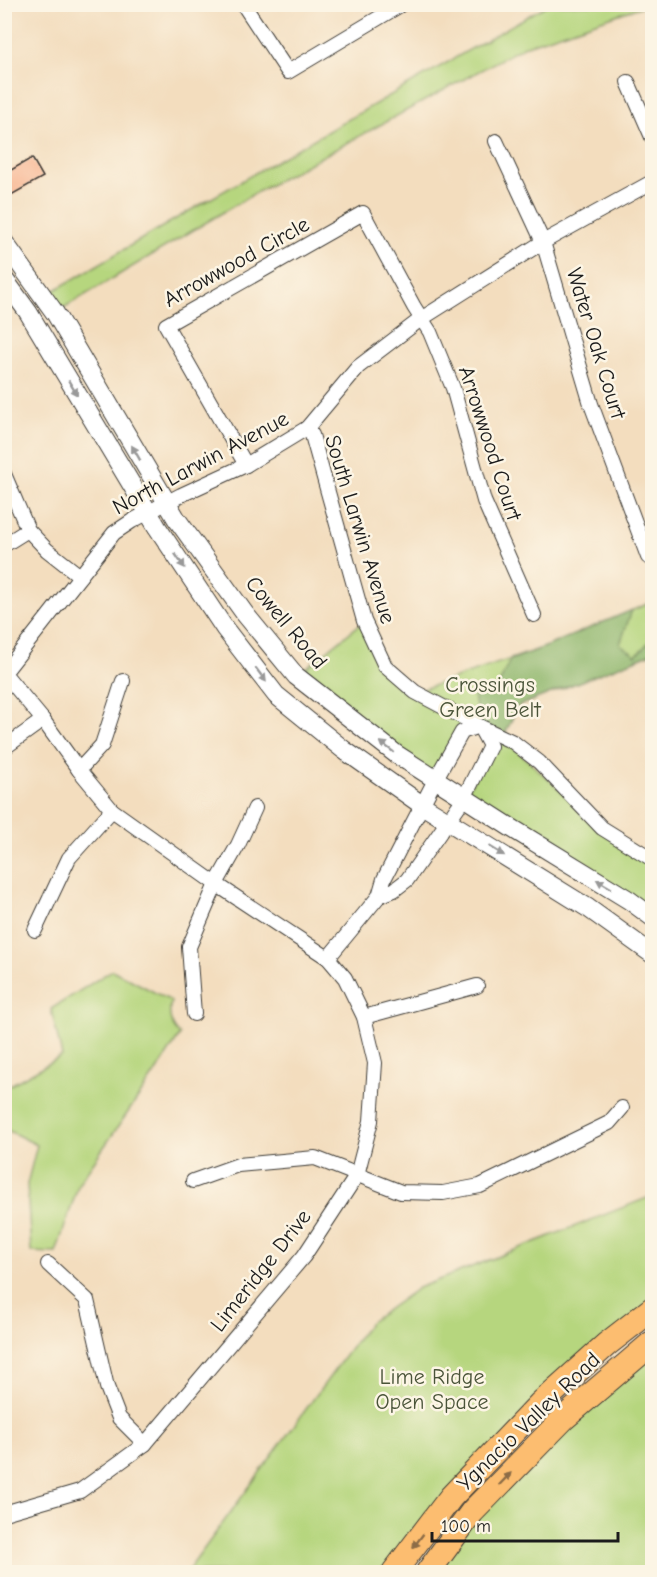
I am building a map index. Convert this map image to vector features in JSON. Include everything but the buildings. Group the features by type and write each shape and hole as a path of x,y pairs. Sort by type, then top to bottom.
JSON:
{"highway":[{"name":"Ygnacio Valley Road","path":"394,1572 451,1497 540,1404 652,1309"},
{"name":"Ygnacio Valley Road","path":"428,1572 472,1512 564,1418 652,1343"}],"street":[{"path":"243,4 288,72 401,5"},
{"path":"628,82 652,137"},
{"name":"Water Oak Court","path":"495,141 543,242 591,404 648,557"},
{"name":"North Larwin Avenue","path":"4,673 114,533 148,512 246,465 308,428 358,367 421,319 543,242 652,182"},
{"name":"Arrowwood Circle","path":"246,465 165,325 363,213 421,319"},
{"name":"Cowell Road","path":"4,242 55,313 166,503 244,614 296,676 396,754 629,900 652,917"},
{"path":"4,279 33,321 148,512 225,629 276,695 344,750 422,805 588,908 652,954"},
{"name":"Arrowwood Court","path":"421,319 453,388 484,501 534,615"},
{"name":"South Larwin Avenue","path":"308,428 312,435 364,621 385,666 415,693 513,742 539,762 602,828 652,859"},
{"path":"4,474 28,530 47,550 80,576"},
{"path":"4,545 28,530"},
{"name":"Limeridge Drive","path":"4,673 112,810 216,884 328,958 345,978 364,1017 375,1062 371,1121 357,1175 304,1256 144,1444 80,1491 4,1513"},
{"path":"80,770 102,745 123,681"},
{"path":"4,748 43,720"},
{"path":"328,958 379,896 384,879 462,732 479,726 490,746 464,798 406,880 394,890 379,896"},
{"path":"194,1014 189,947 216,884 255,808"},
{"path":"35,930 69,858 112,810"},
{"path":"364,1017 477,986"},
{"path":"193,1181 238,1165 315,1158 401,1192 443,1193 480,1186 609,1123 622,1108"},
{"path":"48,1264 87,1300 107,1387 119,1418 144,1444"}],"green space":[{"path":"547,5 646,5 527,45 257,192 55,313 43,297 184,214"},
{"path":"652,602 652,653 518,706 503,738 602,828 652,859 652,917 464,798 490,746 479,727 462,732 435,780 296,676 364,621 385,666 415,692 545,647"},
{"name":"Crossings Green Belt","path":"632,610 620,644 636,655 652,639 652,653 518,706 503,738 479,726 474,695 496,691 510,660"},
{"path":"112,970 171,1001 171,1020 180,1035 79,1183 56,1253 31,1252 27,1184 37,1145 5,1129 5,1088 62,1056 51,1009"},
{"name":"Lime Ridge Open Space","path":"652,1196 652,1309 607,1344 394,1572 187,1572 369,1323 418,1288"},
{"name":"Lime Ridge Open Space","path":"652,1348 652,1572 428,1572 472,1512"}]}
